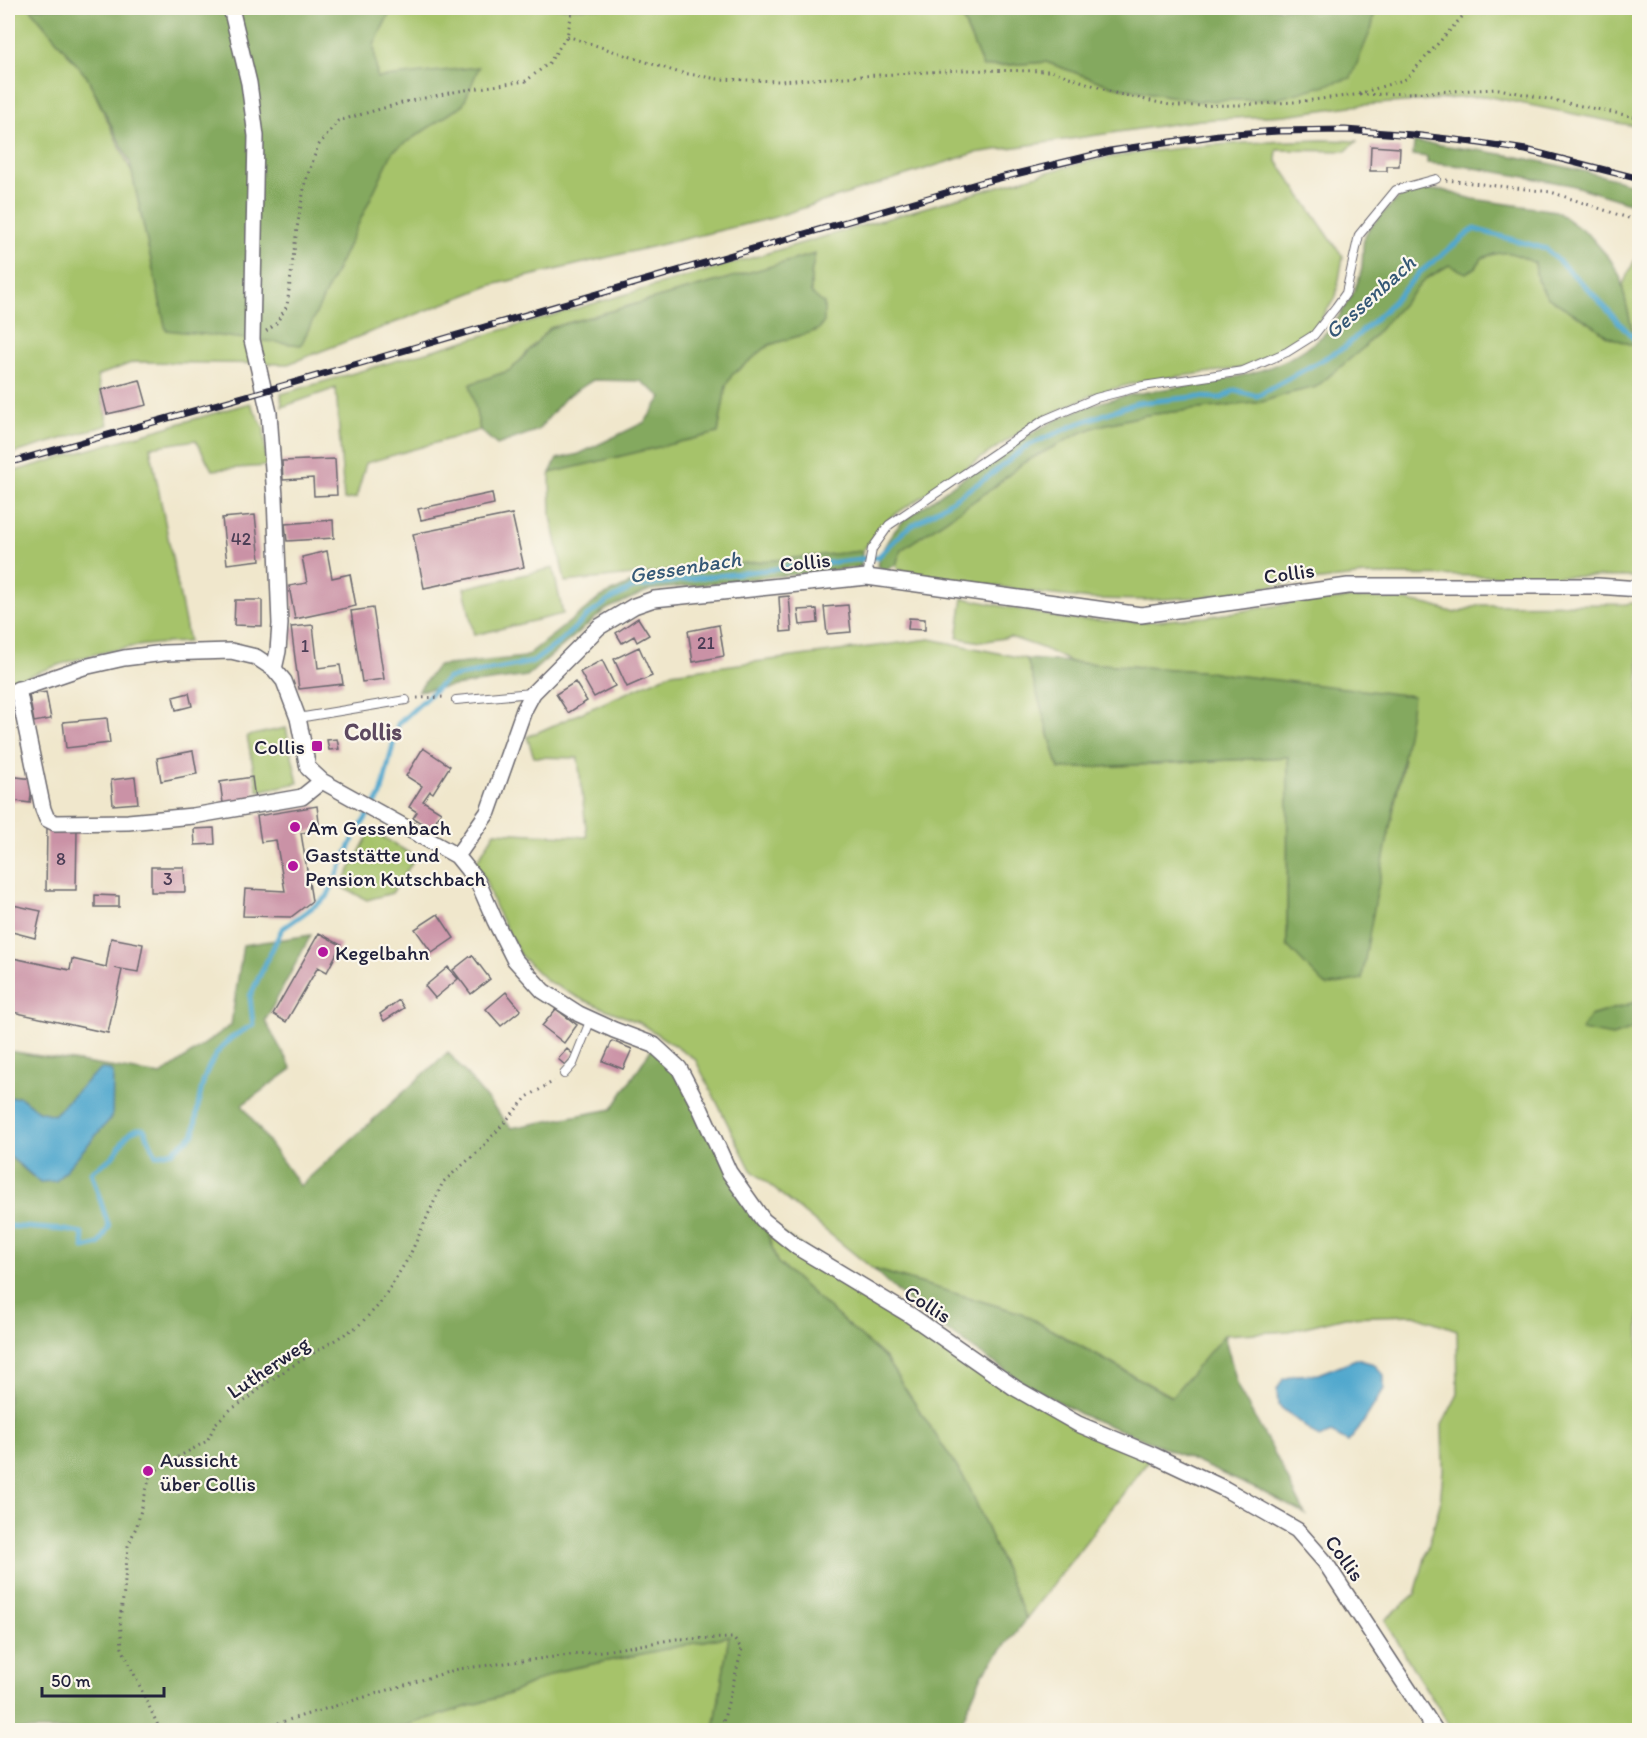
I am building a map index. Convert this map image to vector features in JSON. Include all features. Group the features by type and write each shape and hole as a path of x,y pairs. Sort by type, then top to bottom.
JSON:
{"street":[{"path":"231,8 249,83 256,136 252,340 269,413 275,497 280,624 274,669 256,657 231,651 164,653 84,667 13,691 43,809 47,819 55,824 128,822 193,816 302,797 322,782"},
{"name":"Collis","path":"457,856 488,812 524,710 533,693 599,627 634,606 654,599 867,572 947,587 1141,615 1348,586 1597,586 1640,589"},
{"name":"Collis","path":"274,669 284,681 298,718 308,768 322,782 457,856 478,882 514,959 543,991 591,1019 654,1045 679,1068 729,1172 764,1220 797,1247 910,1316 1024,1393 1078,1424 1153,1455 1225,1489 1297,1530 1325,1562 1435,1731"}],"lane":[{"path":"867,572 872,549 889,525 1044,420 1096,399 1143,386 1244,371 1287,352 1314,335 1346,293 1359,235 1396,190 1436,179"},
{"path":"456,700 533,693"},
{"path":"298,718 406,700"},
{"path":"564,1074 573,1064 591,1019"}],"path":[{"path":"252,340 275,325 287,306 305,183 318,146 338,122 416,100 526,81 549,63 567,36 573,8"},
{"path":"1355,95 1406,79 1470,8"},
{"path":"567,36 677,72 718,79 778,81 961,70 1052,71 1118,94 1175,106 1295,102 1355,95 1499,89 1640,118"},
{"path":"1436,179 1551,192 1640,222"},
{"path":"415,699 442,696"},
{"name":"Lutherweg","path":"160,1731 122,1648 120,1618 128,1546 137,1525 150,1476 160,1467 207,1441 216,1423 231,1409 248,1400 264,1385 358,1326 379,1305 409,1257 443,1182 480,1150 527,1097 564,1074"},
{"path":"255,1731 458,1669 610,1650 676,1639 733,1638 742,1648 722,1731"}],"green space":[{"path":"8,8 30,8 87,77 132,173 166,329 301,345 393,150 463,105 478,68 377,78 374,45 392,8 958,8 983,67 1046,62 1112,86 1197,101 1276,99 1372,27 1375,8 1639,8 1639,127 1485,96 1351,106 1285,115 1200,120 975,153 772,218 492,285 288,364 134,362 97,376 108,425 8,455"},
{"path":"30,8 392,8 374,45 377,78 479,67 463,105 393,151 301,345 166,330 130,163 87,77"},
{"path":"958,8 1375,8 1372,27 1351,78 1276,99 1197,101 1112,86 1046,62 983,67"},
{"path":"1323,140 1357,141 1346,151 1277,150 1276,160 1343,257 1336,297 1313,330 1277,352 1243,368 1143,381 1094,394 1040,419 891,517 862,551 565,582 551,516 550,473 718,433 726,386 732,375 769,345 818,330 824,304 811,293 811,275 815,254 550,328 511,370 471,384 480,430 366,463 356,498 344,500 336,388 282,407 281,394 1076,164 1180,148"},
{"path":"1414,142 1528,159 1639,186 1639,206 1571,185 1463,166 1427,163 1427,157 1413,155"},
{"path":"1442,190 1473,199 1556,211 1590,236 1610,259 1620,276 1632,329 1639,335 1639,361 1635,346 1607,336 1547,297 1537,280 1535,263 1514,254 1497,253 1482,258 1476,267 1466,273 1449,265 1425,279 1363,348 1316,387 1262,402 1146,415 1098,426 1078,434 1023,463 993,488 901,550 896,565 886,570 877,566 888,541 904,520 993,457 1041,428 1089,406 1118,398 1239,376 1268,368 1296,355 1321,337 1345,307 1361,272 1365,236 1378,218 1410,191"},
{"path":"1501,251 1519,255 1535,263 1537,280 1547,297 1607,336 1635,346 1639,361 1639,577 1365,575 1204,597 1146,600 1091,599 1044,594 898,570 896,565 901,550 993,488 1023,463 1098,426 1146,415 1262,402 1316,387 1363,348 1425,279 1449,265 1476,267 1482,258"},
{"path":"1639,251 1639,335 1632,329 1622,286"},
{"path":"815,254 811,275 811,293 824,304 824,322 818,330 769,345 732,375 726,386 718,433 550,473 557,459 579,454 645,422 662,397 640,381 593,380 566,397 538,430 497,445 480,430 470,384 511,370 550,328"},
{"path":"250,403 264,428 266,466 212,470 196,440 150,447 189,642 141,645 96,654 8,684 8,473"},
{"path":"862,551 861,567 650,590 605,610 527,676 418,691 437,666 525,657 601,597 653,573"},
{"path":"553,568 563,614 474,635 464,588"},
{"path":"963,598 1065,619 1142,622 1205,617 1292,603 1355,598 1397,599 1455,613 1480,605 1639,602 1639,1001 1590,1016 1612,1036 1639,1027 1639,1730 1453,1730 1385,1620 1415,1594 1440,1504 1443,1469 1442,1425 1458,1394 1457,1330 1414,1315 1345,1317 1289,1331 1225,1335 1172,1397 1021,1313 873,1269 751,1170 695,1059 640,1023 581,999 547,981 520,955 495,907 485,879 475,864 495,832 587,837 578,758 534,757 527,737 671,673 930,639 1027,659 1059,769 1288,757 1287,946 1362,979 1368,934 1404,759 1200,671 1071,662 1042,648 1010,637 981,642 957,638"},
{"path":"1027,659 1200,671 1413,696 1362,979 1326,986 1287,946 1288,757 1059,769"},
{"path":"286,728 298,783 258,791 247,736"},
{"path":"371,830 416,857 392,893 367,900 341,887"},
{"path":"311,935 265,1021 292,1069 242,1105 300,1186 448,1052 511,1128 612,1109 654,1045 682,1075 763,1220 777,1262 885,1358 968,1484 1026,1619 982,1675 958,1730 714,1730 729,1636 559,1671 509,1694 391,1730 8,1730 8,1155 39,1182 102,1069 90,1078 54,1115 38,1111 20,1097 8,1098 8,1051 161,1075 231,1025 243,945"},
{"path":"1639,1001 1639,1027 1612,1036 1581,1030 1590,1016"},
{"path":"763,1220 1015,1388 1153,1455 1026,1619 968,1484 885,1358 777,1262"},
{"path":"873,1269 1021,1313 1171,1397 1224,1335 1239,1390 1305,1514 1263,1492 1158,1445 1082,1415 1018,1379 920,1312"},
{"path":"729,1636 714,1730 390,1730 509,1694 559,1671"}],"water":[{"path":"102,1069 110,1070 113,1074 112,1117 56,1181 40,1182 8,1155 8,1098 20,1097 38,1111 54,1115 90,1078"},
{"path":"1356,1359 1374,1364 1384,1375 1384,1389 1348,1442 1331,1433 1319,1438 1278,1405 1277,1390 1283,1379 1295,1375 1318,1374"}],"building":[{"path":"1371,146 1400,148 1399,166 1387,166 1387,171 1370,171"},
{"path":"140,380 147,405 107,414 101,390"},
{"path":"335,459 337,495 314,496 313,478 283,480 282,461"},
{"path":"492,493 494,504 421,520 418,509"},
{"path":"512,514 524,567 424,588 413,534"},
{"path":"255,515 260,560 227,564 222,518"},
{"path":"333,520 334,538 287,541 285,524"},
{"path":"327,551 332,578 350,574 356,606 295,619 289,586 307,583 302,557"},
{"path":"789,596 792,631 781,632 779,597"},
{"path":"235,600 262,600 262,626 234,625"},
{"path":"848,605 851,632 827,634 824,607"},
{"path":"373,608 384,679 362,682 351,611"},
{"path":"817,609 818,623 800,625 798,610"},
{"path":"638,618 649,635 637,642 634,636 622,643 616,633"},
{"path":"909,618 925,619 925,630 908,629"},
{"path":"313,625 318,668 340,665 343,684 299,689 291,627"},
{"path":"719,625 724,656 693,662 688,631"},
{"path":"639,647 652,676 627,687 614,659"},
{"path":"602,660 615,686 594,697 580,672"},
{"path":"575,682 587,701 568,713 556,694"},
{"path":"46,692 51,719 34,722 29,695"},
{"path":"189,693 192,706 176,710 173,697"},
{"path":"107,718 110,743 66,748 63,722"},
{"path":"337,739 339,749 329,750 327,740"},
{"path":"423,748 450,766 433,793 430,791 423,801 441,812 431,829 413,818 417,812 409,807 422,786 406,776"},
{"path":"193,751 197,774 161,781 157,758"},
{"path":"8,776 33,779 30,803 8,800"},
{"path":"135,777 138,803 113,805 111,780"},
{"path":"252,777 255,799 223,803 220,782"},
{"name":"Gaststätte und Pension Kutschbach","path":"317,806 320,830 301,833 312,901 291,917 243,916 245,889 285,891 276,840 261,842 257,816"},
{"path":"47,828 77,829 76,890 46,890"},
{"path":"214,828 215,844 195,845 194,829"},
{"path":"151,867 184,867 185,892 151,892"},
{"path":"95,895 119,896 119,907 95,907"},
{"path":"8,904 41,911 35,938 8,931"},
{"path":"438,914 454,938 432,953 415,929"},
{"path":"319,933 341,945 327,972 318,967 286,1022 273,1014"},
{"path":"111,938 143,944 138,972 115,968 122,970 108,1033 8,1011 8,957 70,970 72,959 106,967"},
{"path":"472,955 490,979 471,994 453,970"},
{"path":"448,967 458,979 435,998 425,986"},
{"path":"506,992 521,1010 501,1026 486,1009"},
{"path":"399,1000 404,1008 384,1021 380,1014"},
{"path":"556,1009 577,1025 564,1043 542,1026"},
{"path":"612,1041 632,1049 623,1069 603,1061"},
{"path":"567,1049 574,1055 565,1065 558,1059"}],"waterway":[{"name":"Gessenbach","path":"8,1226 82,1233 84,1248 99,1244 109,1227 91,1172 111,1158 125,1138 138,1129 144,1129 156,1155 173,1151 194,1134 200,1096 207,1071 212,1060 229,1040 253,1025 250,996 282,929 327,897 356,833 381,795 398,724 448,678 533,662 561,641 586,617 608,601 632,588 878,557 904,531 988,477 1027,446 1077,424 1136,403 1194,397 1222,398 1235,390 1257,396 1345,347 1387,308 1419,273 1474,229 1546,249 1588,289 1640,345"}],"railway":[{"path":"8,463 282,386 983,182 1110,151 1219,135 1345,130 1413,135 1526,150 1640,179"}],"place":[{"name":"Collis","path":"317,746"},
{"name":"Am Gessenbach","path":"295,827"},
{"name":"Gaststätte und Pension Kutschbach","path":"293,866"},
{"name":"Kegelbahn","path":"323,952"},
{"name":"Aussicht über Collis","path":"148,1471"}],"district":[{"name":"Collis","path":"373,731"}]}
